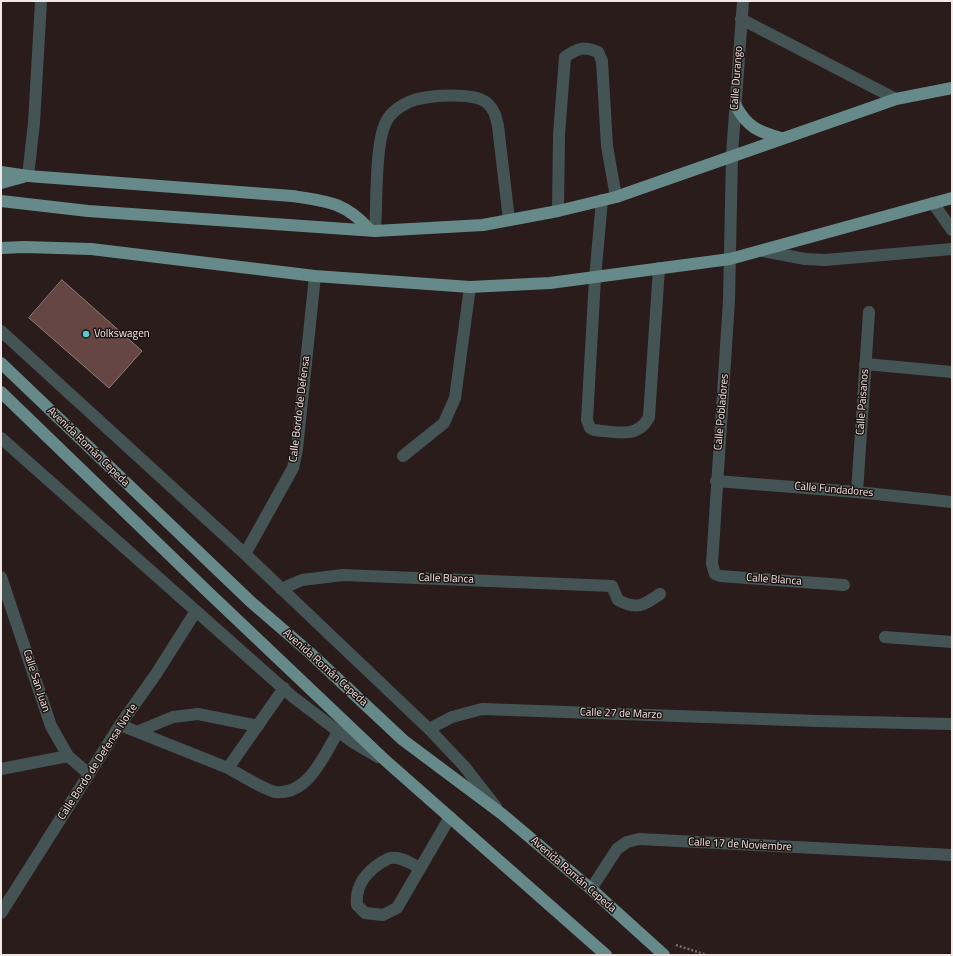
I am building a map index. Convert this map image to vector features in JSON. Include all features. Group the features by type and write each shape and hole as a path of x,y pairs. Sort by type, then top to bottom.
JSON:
{"main road":[{"path":"1,201 88,211 373,230 483,225 558,211 616,197 732,155 896,99 952,88"},
{"path":"736,106 750,126 781,138"},
{"path":"1,172 28,176 292,196 319,200 336,204 350,211 373,230"},
{"path":"1,183 28,176"},
{"path":"1,248 24,246 91,249 315,276 470,287 550,283 730,259 952,198"},
{"name":"Avenida Román Cepeda","path":"1,363 245,597 309,652 403,740 502,814 591,889 664,955"},
{"name":"Avenida Román Cepeda","path":"1,392 386,761 606,955"}],"street":[{"path":"28,176 34,123 41,1"},
{"name":"Calle Durango","path":"730,259 732,155 743,1"},
{"path":"741,18 896,99"},
{"path":"558,211 559,135 565,57 574,51 586,47 598,52 602,61 608,146 616,197"},
{"path":"373,230 380,145 384,125 389,116 399,107 410,101 453,94 474,97 488,103 495,112 510,220"},
{"path":"602,200 595,278 588,424 594,430 635,431 644,426 649,417 659,268"},
{"path":"933,203 952,230"},
{"path":"763,251 805,259 825,260 952,249"},
{"name":"Calle Pobladores","path":"712,564 716,481 729,308 730,259"},
{"name":"Calle Bordo de Defensa","path":"245,554 293,468 297,449 315,276"},
{"path":"403,456 444,423 455,398 470,287"},
{"name":"Calle Paisanos","path":"857,492 869,312"},
{"path":"1,331 245,554 429,729 464,766 502,814"},
{"path":"865,364 952,372"},
{"path":"1,438 284,688 338,732 386,761"},
{"name":"Calle Fundadores","path":"716,481 857,492 952,502"},
{"name":"Calle Blanca","path":"712,564 715,574 720,576 844,585"},
{"name":"Calle Blanca","path":"281,589 302,580 343,575 612,586 618,600 631,606 645,605 660,594"},
{"name":"Calle San Juan","path":"1,577 50,726 68,756 89,774"},
{"name":"Calle Bordo de Defensa Norte","path":"1,912 120,725 156,674 196,611"},
{"path":"884,637 952,642"},
{"path":"228,768 284,688"},
{"name":"Calle 27 de Marzo","path":"429,729 452,717 482,709 818,721 952,724"},
{"path":"139,731 173,717 198,714 258,726"},
{"path":"120,725 139,731 228,768 274,792 293,791 307,780 338,732"},
{"path":"1,769 68,756"},
{"path":"420,868 399,859 390,858 374,867 360,883 356,895 357,905 365,913 383,915 397,908 450,817"},
{"name":"Calle 17 de Noviembre","path":"591,889 617,849 627,842 639,839 952,855"}],"building":[{"name":"Volkswagen","path":"62,280 142,351 109,388 29,318"}],"place":[{"name":"Volkswagen","path":"86,334"}]}
